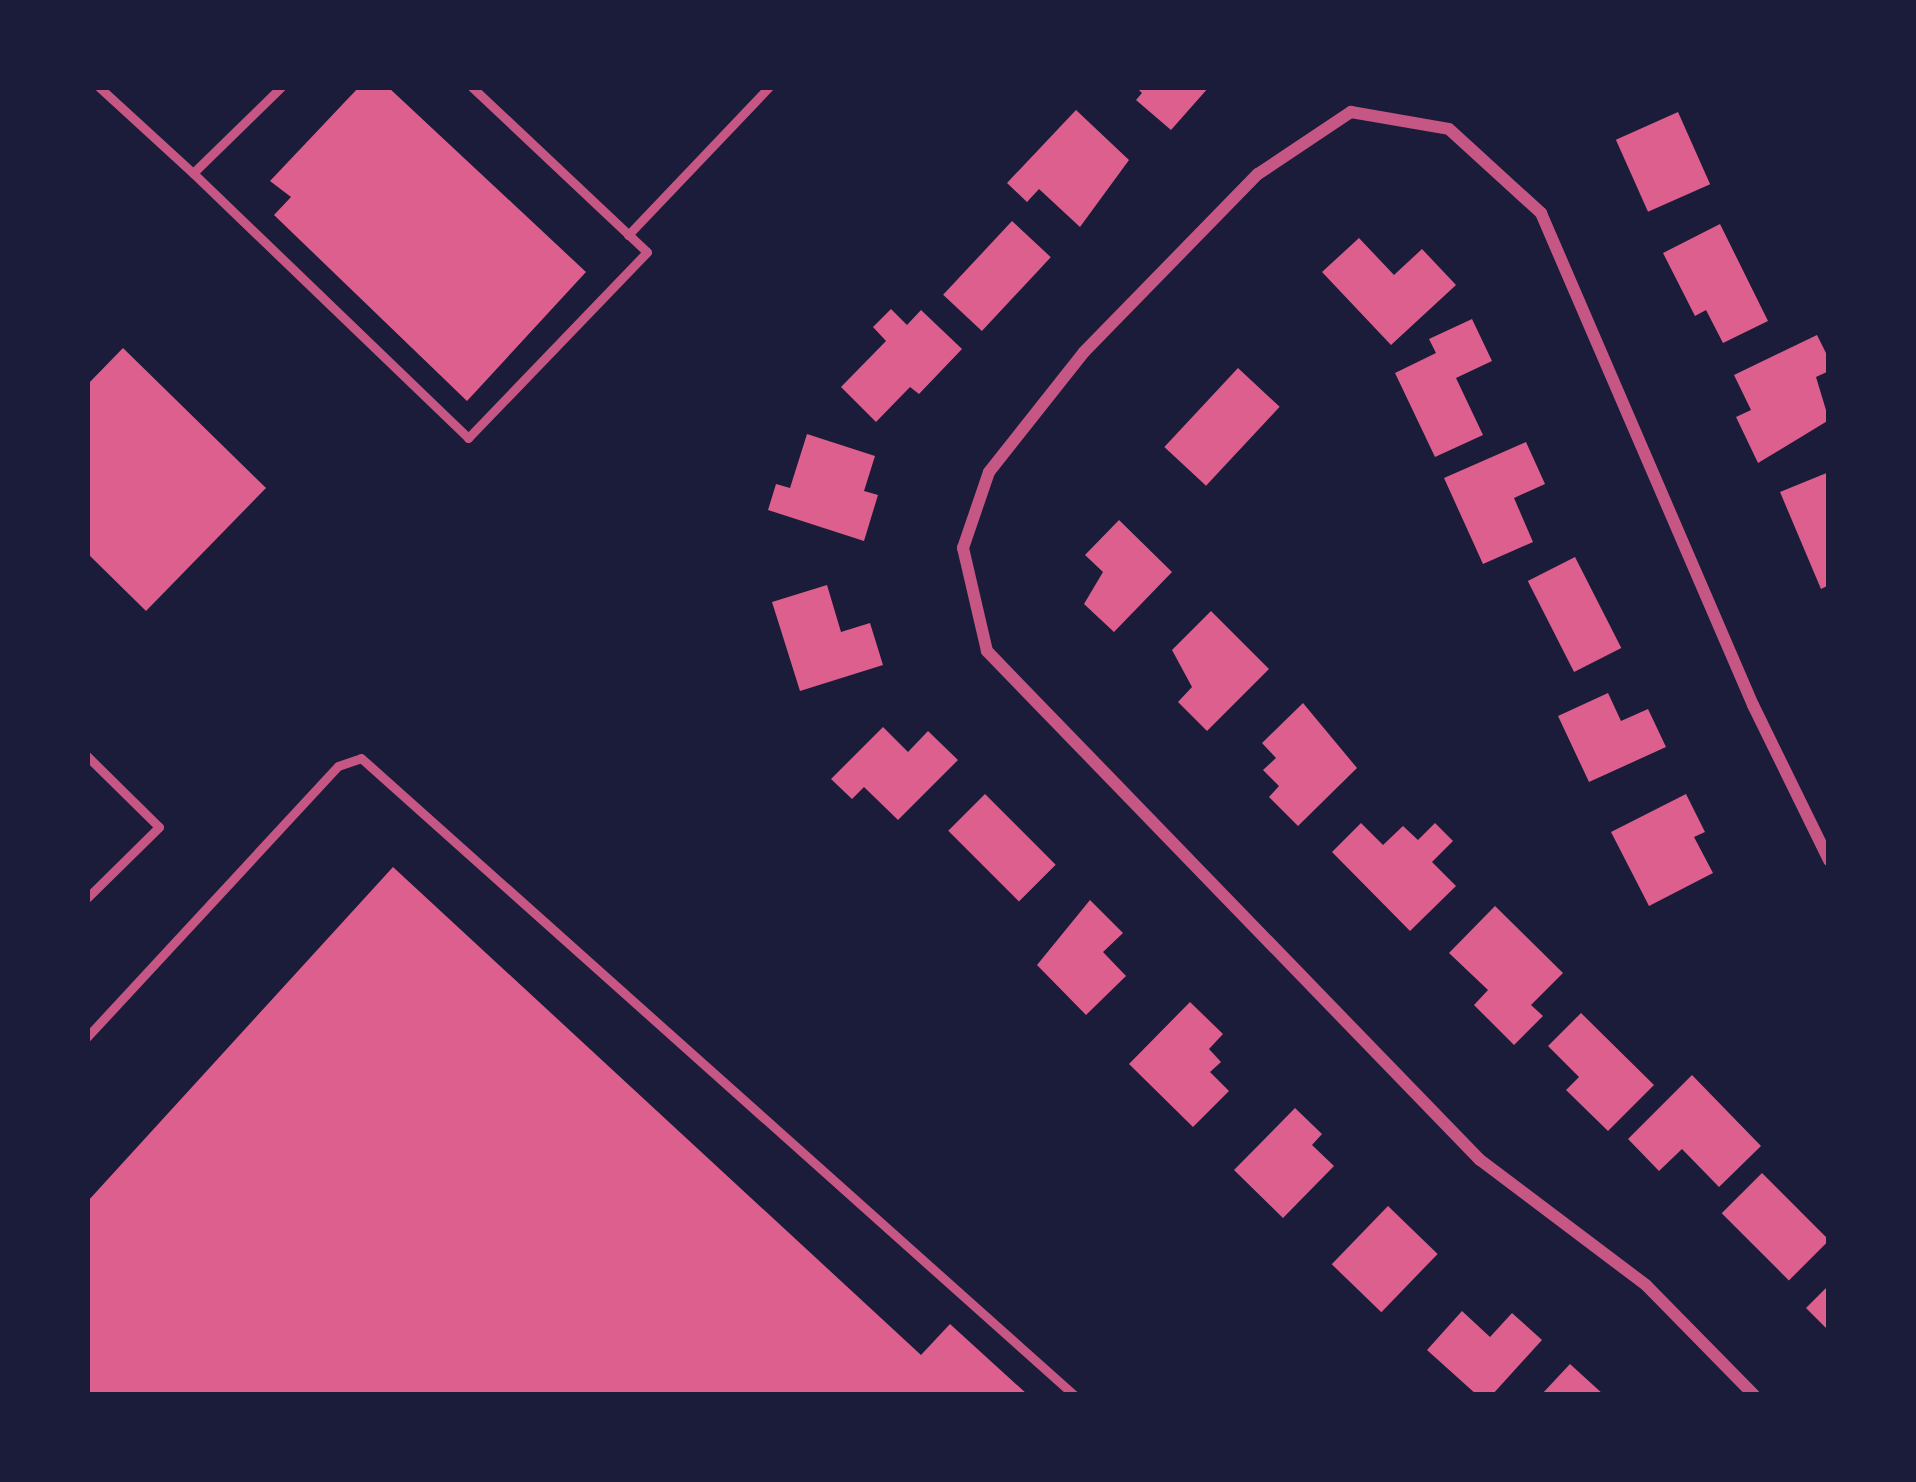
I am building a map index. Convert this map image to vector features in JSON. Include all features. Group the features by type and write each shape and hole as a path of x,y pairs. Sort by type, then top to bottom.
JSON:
{"street":[{"path":"1754,1395 1646,1285 1480,1160 988,651 963,548 989,472 1084,352 1258,174 1352,112 1449,129 1541,213 1753,705 1829,860"}],"lane":[{"path":"99,87 468,438 647,252 472,87"},
{"path":"193,172 280,87"},
{"path":"628,235 769,87"},
{"path":"87,755 159,827 87,898"},
{"path":"87,1037 338,766 361,758 1074,1395"}],"building":[{"path":"359,87 388,87 586,272 467,401 274,215 291,197 270,181"},
{"path":"1136,87 1209,87 1171,130 1136,100 1142,93"},
{"path":"1076,110 1129,160 1080,227 1039,189 1027,202 1007,183"},
{"path":"1678,112 1710,184 1648,212 1616,140"},
{"path":"1012,221 1051,257 982,331 943,295"},
{"path":"1720,224 1768,321 1723,343 1706,310 1695,316 1663,253"},
{"path":"1359,238 1394,275 1422,249 1456,285 1391,345 1322,272"},
{"path":"891,309 907,325 921,310 962,349 919,394 910,387 876,422 841,387 886,341 873,327"},
{"path":"1472,319 1492,361 1456,378 1483,435 1435,457 1395,373 1436,353 1429,339"},
{"path":"1817,335 1829,359 1829,371 1816,377 1829,420 1758,463 1736,417 1751,410 1734,375"},
{"path":"123,348 266,488 146,611 87,553 87,385"},
{"path":"1238,368 1280,407 1206,486 1164,447"},
{"path":"807,434 875,456 864,491 878,495 864,541 768,510 776,484 790,488"},
{"path":"1526,442 1545,484 1514,498 1533,542 1483,564 1444,478"},
{"path":"1829,472 1829,585 1821,589 1780,492"},
{"path":"1119,520 1172,572 1114,632 1084,604 1103,572 1085,555"},
{"path":"1575,557 1621,648 1574,672 1528,581"},
{"path":"827,585 841,632 870,623 883,665 800,691 772,602"},
{"path":"1211,611 1269,669 1207,731 1178,702 1192,687 1172,650"},
{"path":"1608,693 1621,721 1648,709 1666,747 1589,782 1558,716"},
{"path":"1303,703 1357,768 1298,826 1269,797 1279,786 1263,770 1276,758 1262,743"},
{"path":"883,727 908,752 928,731 958,760 898,820 864,787 852,799 831,779"},
{"path":"985,794 1056,865 1019,901 948,831"},
{"path":"1686,794 1705,832 1694,837 1713,873 1649,906 1611,832"},
{"path":"1361,823 1383,845 1403,826 1418,840 1435,823 1453,841 1432,862 1456,886 1410,931 1332,852"},
{"path":"393,867 921,1355 950,1324 1028,1395 87,1395 87,1202"},
{"path":"1090,900 1123,933 1103,952 1126,976 1086,1015 1037,965"},
{"path":"1495,906 1563,973 1531,1005 1543,1016 1514,1045 1474,1005 1488,990 1449,953"},
{"path":"1190,1002 1223,1034 1209,1049 1221,1062 1210,1072 1229,1091 1193,1127 1129,1064"},
{"path":"1581,1013 1654,1085 1608,1131 1566,1090 1579,1077 1548,1046"},
{"path":"1692,1075 1761,1146 1719,1187 1682,1149 1659,1171 1628,1139"},
{"path":"1295,1108 1322,1134 1312,1145 1334,1166 1283,1218 1234,1170"},
{"path":"1762,1173 1829,1240 1789,1280 1722,1213"},
{"path":"1388,1206 1438,1254 1381,1312 1332,1264"},
{"path":"1829,1285 1829,1331 1806,1308"},
{"path":"1462,1311 1490,1337 1512,1313 1542,1340 1492,1395 1477,1395 1427,1350"},
{"path":"1570,1364 1604,1395 1541,1395"}]}
